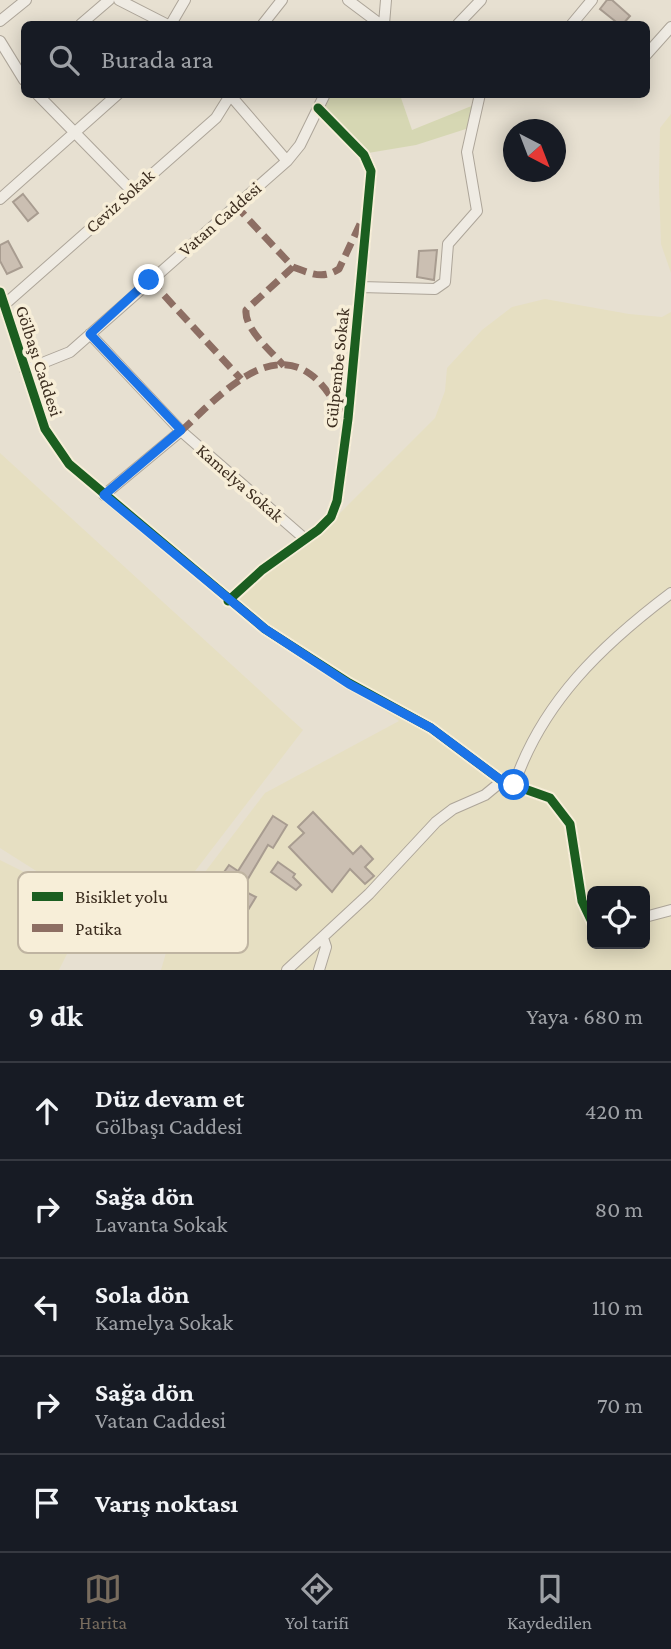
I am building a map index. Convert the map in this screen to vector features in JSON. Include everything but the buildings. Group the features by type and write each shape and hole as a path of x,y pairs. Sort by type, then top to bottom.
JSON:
{"street":[{"path":"0,21 26,0"},
{"path":"84,21 109,0"},
{"path":"119,0 160,21"},
{"path":"173,21 185,0"},
{"path":"265,21 282,0"},
{"path":"348,0 378,21"},
{"path":"382,21 386,0"},
{"path":"461,21 481,0"},
{"path":"574,21 592,0"},
{"path":"650,51 671,27"},
{"path":"0,41 21,73"},
{"path":"41,98 131,190"},
{"path":"0,199 114,98"},
{"name":"Ceviz Sokak","path":"2,299 216,118 229,98"},
{"path":"234,98 287,161"},
{"name":"Vatan Caddesi","path":"25,370 61,357 90,334 287,161 300,145 323,98"},
{"path":"361,287 440,287 446,279 449,244 477,211 467,152 479,98"},
{"name":"Gülpembe Sokak","path":"228,601 262,569 331,517 337,501 371,182 370,163 318,108"},
{"name":"Gölbaşı Caddesi","path":"2,299 50,438 69,464 228,601 265,629 349,684 431,728 502,781 550,798 564,814 573,835 582,901 587,912"},
{"name":"Kamelya Sokak","path":"90,334 181,430 305,539"},
{"path":"104,495 181,430"},
{"path":"514,785 526,751 560,695 599,654 671,593"},
{"path":"287,970 390,873 436,822 485,795 502,781"},
{"path":"650,915 671,909"},
{"path":"319,970 326,947 323,938"}],"shaded area":[{"path":"671,114 671,273 661,244 659,185 660,128"},
{"path":"545,299 629,314 662,317 671,312 671,970 161,970 166,953 248,953 248,872 205,872 265,793 399,721 236,602 242,591 323,530 435,418 445,391 447,368 482,330 512,307"},
{"path":"0,453 303,730 194,872 38,872 0,848"},
{"path":"0,860 24,872 18,872 18,953 68,953 59,970 0,970"}],"green space":[{"path":"328,98 401,98 412,130 474,105 469,128 416,145 368,153 325,109"}],"marked path":[{"path":"235,205 293,267 246,310 249,325 284,366"},
{"path":"293,267 321,275 339,269 361,222"},
{"path":"150,280 241,379"},
{"path":"181,431 240,380 257,370 275,365 293,366 310,374 326,390 347,421"}],"cycle path":[{"path":"228,601 262,570 318,530 331,517 337,501 348,419 371,171 364,155 318,108"},
{"path":"0,292 45,429 69,464 265,629 349,683 431,728 502,781 550,798 570,824 582,901 587,912"}],"route":[{"path":"149,280 90,334 181,430 104,495 228,601 265,629 349,684 431,728 502,781 514,785"}]}
